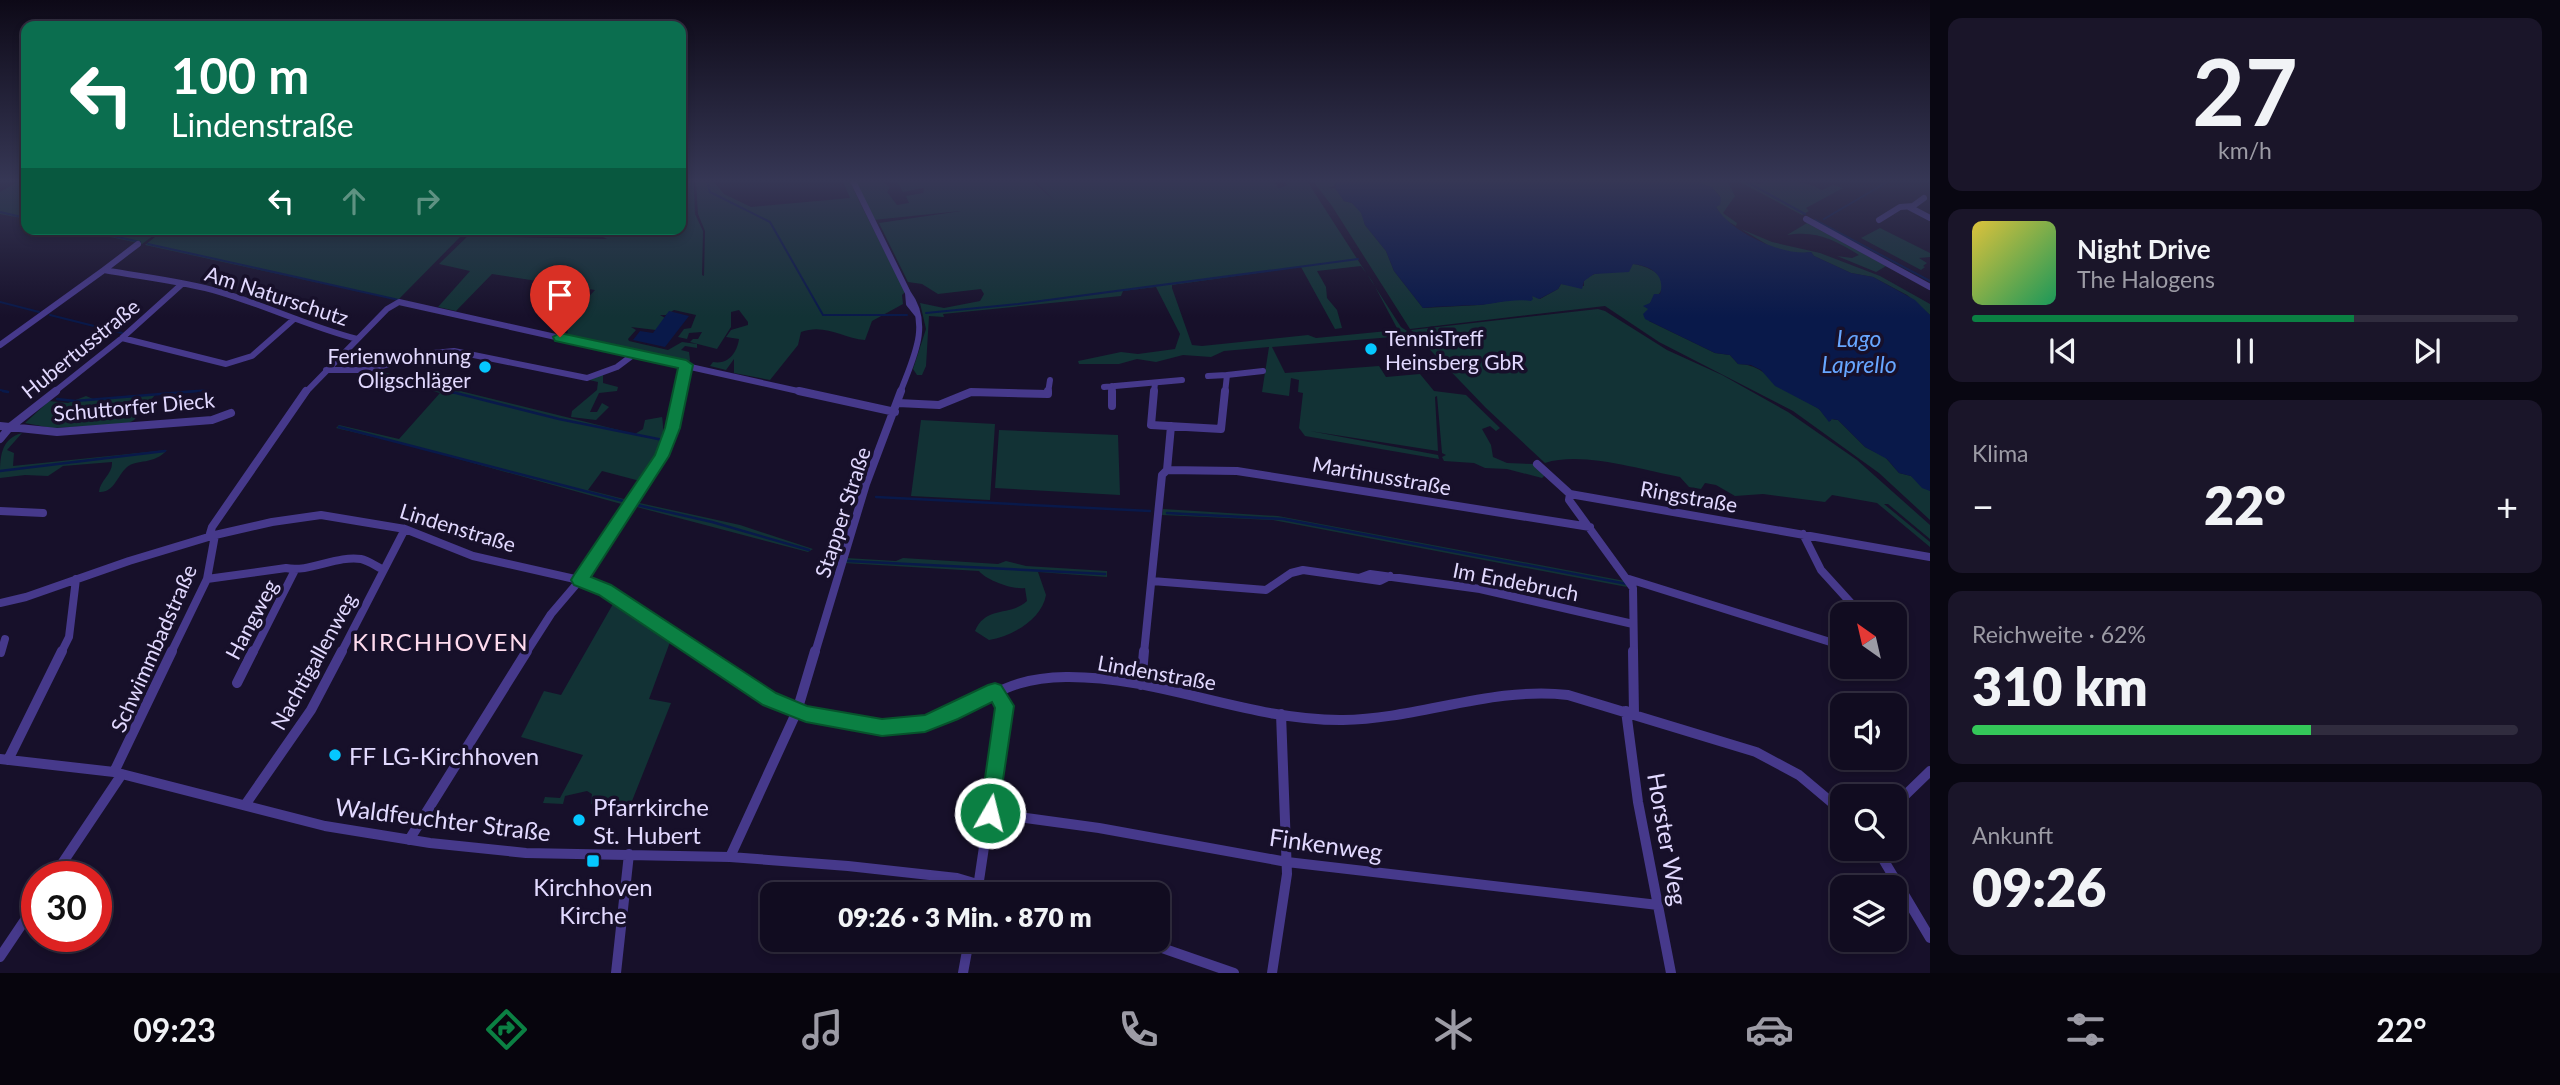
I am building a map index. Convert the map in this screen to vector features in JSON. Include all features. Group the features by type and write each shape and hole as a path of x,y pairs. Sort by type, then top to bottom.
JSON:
{"street":[{"name":"Stapper Straße","path":"730,857 797,711 866,484 920,336 917,314 909,304 908,293 875,226"},
{"path":"1820,226 1930,287"},
{"path":"0,345 138,244"},
{"name":"Am Naturschutz","path":"104,270 235,296 319,329 357,339"},
{"name":"Hubertusstraße","path":"0,439 10,427 122,338 182,284"},
{"name":"Schwimmbadstraße","path":"63,861 118,773 207,579 212,527 309,387 391,306 402,302 633,355 896,407 939,405 971,392 1048,394 1050,380"},
{"path":"122,338 226,364 252,356 294,319"},
{"path":"326,370 368,370 443,351 464,352 587,378 617,367 633,355"},
{"path":"409,840 551,614 580,580 662,456 673,428 686,365"},
{"path":"1208,376 1263,371"},
{"path":"1155,383 1151,425 1221,429 1227,375"},
{"path":"1112,406 1108,387 1182,380"},
{"name":"Schuttorfer Dieck","path":"0,426 57,432 212,420 230,414"},
{"path":"1141,685 1157,515 1162,475 1167,470 1171,426"},
{"path":"1537,464 1570,495 1569,500 1629,579 1830,642"},
{"name":"Martinusstraße","path":"1167,470 1226,470 1292,478 1590,527"},
{"name":"Ringstraße","path":"1570,495 1576,493 1930,557"},
{"path":"0,511 43,513"},
{"name":"Lindenstraße","path":"0,603 39,593 212,536 272,522 321,515 405,529 473,556 580,580 605,590 763,696 797,711 863,725 901,726 925,723 995,691 1033,679 1116,680 1282,714 1340,720 1370,719 1541,693 1586,698 1711,736 1772,759 1805,779 1830,801"},
{"name":"Nachtigallenweg","path":"245,805 311,710 405,529"},
{"path":"1803,534 1821,570 1850,602"},
{"name":"Hangweg","path":"207,579 286,568 295,570 305,566 361,559 382,569"},
{"name":"Hangweg","path":"237,683 295,570"},
{"name":"Im Endebruch","path":"1152,581 1266,590 1298,571 1380,582 1390,576 1480,589 1633,624"},
{"path":"4,760 69,637 76,579"},
{"name":"Horster Weg","path":"1629,579 1633,588 1630,713 1638,802 1671,973"},
{"path":"0,654 5,639"},
{"path":"979,882 1005,706 995,691"},
{"path":"1272,973 1287,862 1282,714"},
{"name":"Waldfeuchter Straße","path":"4,760 118,773 336,828 409,840 526,853 730,857 860,868 939,882"},
{"path":"1907,793 1930,771"},
{"name":"Finkenweg","path":"990,813 1099,828 1287,862 1658,905"},
{"path":"616,973 629,854"},
{"path":"1884,861 1930,938"},
{"path":"0,957 21,926"},
{"path":"1170,951 1234,973"},
{"path":"963,973 967,952"}],"green space":[{"path":"686,226 701,226 704,276 703,226 872,226 905,292 902,295 903,304 872,321 865,340 818,329 801,332 798,345 770,380 734,373 734,359 726,370 710,366 713,362 727,360 736,349 739,339 726,337 731,330 748,325 739,310 731,312 731,327 717,349 690,342 698,339 702,332 689,333 687,339 678,337 684,329 691,328 696,315 674,310 660,315 665,318 656,330 631,327 636,330 629,341 668,350 682,342 697,344 697,348 685,346 681,350 689,352 690,360 687,364 567,335 568,329 583,311 582,304 595,290 492,274 456,311 438,307 470,271 439,264 469,235 607,239 592,235 686,235"},
{"path":"881,226 1336,226 1367,274 1361,266 1317,271 1326,287 1327,298 1337,310 1342,328 1335,329 1301,267 1172,285 1192,345 1398,330 1375,286 1401,327 1407,331 1404,336 1272,347 1285,373 1379,366 1386,377 1420,374 1434,391 1466,395 1500,428 1496,431 1490,426 1482,429 1491,445 1493,457 1507,463 1534,464 1545,475 1542,478 1507,469 1485,468 1474,463 1444,461 1442,457 1446,455 1442,453 1437,396 1438,451 1310,431 1438,455 1439,459 1305,436 1299,428 1303,393 1298,392 1299,380 1291,378 1289,396 1262,392 1269,347 1224,351 1211,357 1183,355 1156,362 1137,359 1119,364 1079,364 1078,361 1121,352 1138,354 1175,349 1180,334 1156,287 1123,291 1121,296 943,314 944,317 929,316 926,366 922,375 917,375 913,369 926,329 920,303 944,308 980,301 984,294 981,289 938,294 922,284 908,282"},
{"path":"1345,226 1366,226 1386,251 1394,271 1423,308 1480,305 1534,296 1540,299 1558,289 1561,284 1584,286 1584,281 1594,274 1620,270 1633,264 1643,266 1655,272 1663,285 1650,303 1649,321 1715,353 1730,355 1738,364 1760,370 1820,410 1829,420 1838,420 1865,447 1885,457 1899,473 1911,476 1930,491 1930,520 1879,473 1793,411 1659,342 1605,306 1410,329"},
{"path":"1801,226 1813,226 1886,266 1876,272 1837,256 1852,258 1859,255 1825,237 1787,235"},
{"path":"1880,228 1930,253 1930,257 1919,258 1927,263 1923,266 1925,267 1921,270 1861,238"},
{"path":"1741,229 1772,242 1820,253 1880,276 1930,304 1930,315 1907,295 1873,277 1851,273 1814,256 1811,252 1798,254 1773,248"},
{"path":"102,235 154,235 142,244"},
{"path":"158,235 462,235 398,300 145,245"},
{"path":"536,235 592,235 554,237"},
{"path":"1598,309 1667,350 1722,375 1788,412 1857,460 1930,525 1930,539 1888,504 1884,504 1930,542 1930,547 1877,503 1832,495 1825,502 1763,494 1735,496 1716,485 1705,483 1701,489 1689,487 1680,477 1612,463 1576,459 1545,463 1486,408 1411,330"},
{"path":"379,371 635,434 643,429 645,420 662,417 664,447 640,481 602,471 588,490 628,500 625,505 412,446 336,428 339,425 399,439 440,393 378,376"},
{"path":"603,374 603,383 618,387 617,391 599,393 590,412 597,412 602,403 609,407 596,420 571,417 572,411 597,390 598,382 589,380"},
{"path":"155,395 134,420 127,424 52,428 25,423 49,401 68,403 86,396 93,399"},
{"path":"921,420 995,424 990,500 911,496"},
{"path":"999,430 1118,435 1120,495 995,488"},
{"path":"22,433 7,450 14,453 13,466 167,450 157,458 127,467 112,487 104,492 99,492 111,470 112,462 63,466 48,476 0,478 1,457 5,445"},
{"path":"635,502 740,525 813,549 808,552 633,506"},
{"path":"1163,509 1278,516 1625,581 1627,587 1273,520 1162,515"},
{"path":"846,558 896,561 903,558 998,564 1006,561 1026,566 1107,571 1107,577 1038,572 1046,595 1039,612 1017,630 989,640 975,631 980,623 992,614 1013,609 1027,601 1025,588 1000,584 979,571 844,563"},
{"path":"613,604 670,642 649,699 671,703 630,806 605,803 602,813 596,813 597,805 591,804 592,794 587,791 565,796 563,804 543,803 545,797 560,798 583,755 521,737 544,691 561,695"}],"water":[{"name":"Lago Laprello","path":"1366,226 1735,226 1772,246 1811,252 1814,256 1851,273 1873,277 1915,300 1930,315 1930,491 1922,488 1911,476 1899,473 1887,459 1865,447 1838,420 1832,419 1829,422 1819,409 1775,386 1761,370 1751,365 1738,364 1730,355 1715,353 1645,319 1643,314 1648,309 1643,306 1650,303 1654,294 1660,294 1661,287 1659,277 1651,269 1633,264 1629,272 1594,274 1584,281 1582,289 1561,284 1558,289 1539,299 1532,296 1531,301 1423,308 1394,271 1386,251"},
{"path":"669,311 689,316 665,347 633,340 640,331 653,333"}],"waterway":[{"path":"773,226 823,315 907,315"},
{"path":"1827,226 1930,281"},
{"path":"109,235 140,242"},
{"path":"148,244 399,300"},
{"path":"926,313 1018,304 1358,259"},
{"path":"0,302 39,312"},
{"path":"50,315 122,333"},
{"path":"385,375 454,393"},
{"path":"0,390 8,392 3,391"},
{"path":"195,391 207,390"},
{"path":"57,399 75,401 195,391"},
{"path":"176,393 195,391"},
{"path":"448,391 559,419 663,440"},
{"path":"339,427 627,502"},
{"path":"0,471 165,451"},
{"path":"876,497 1150,511"},
{"path":"637,505 712,522 809,550"},
{"path":"1167,513 1283,519 1627,584"},
{"path":"848,561 1105,574"}],"place":[{"name":"TennisTreff Heinsberg GbR","path":"1371,349"},
{"name":"Ferienwohnung Oligschläger","path":"485,367"},
{"name":"FF LG-Kirchhoven","path":"335,755"},
{"name":"Pfarrkirche St. Hubert","path":"579,820"},
{"name":"Kirchhoven Kirche","path":"593,861"}],"district":[{"name":"KIRCHHOVEN","path":"441,641"}],"route":[{"path":"560,337 686,365 667,446 580,580 605,590 770,699 806,714 863,725 901,726 925,723 995,691 1005,706 990,813"}]}
